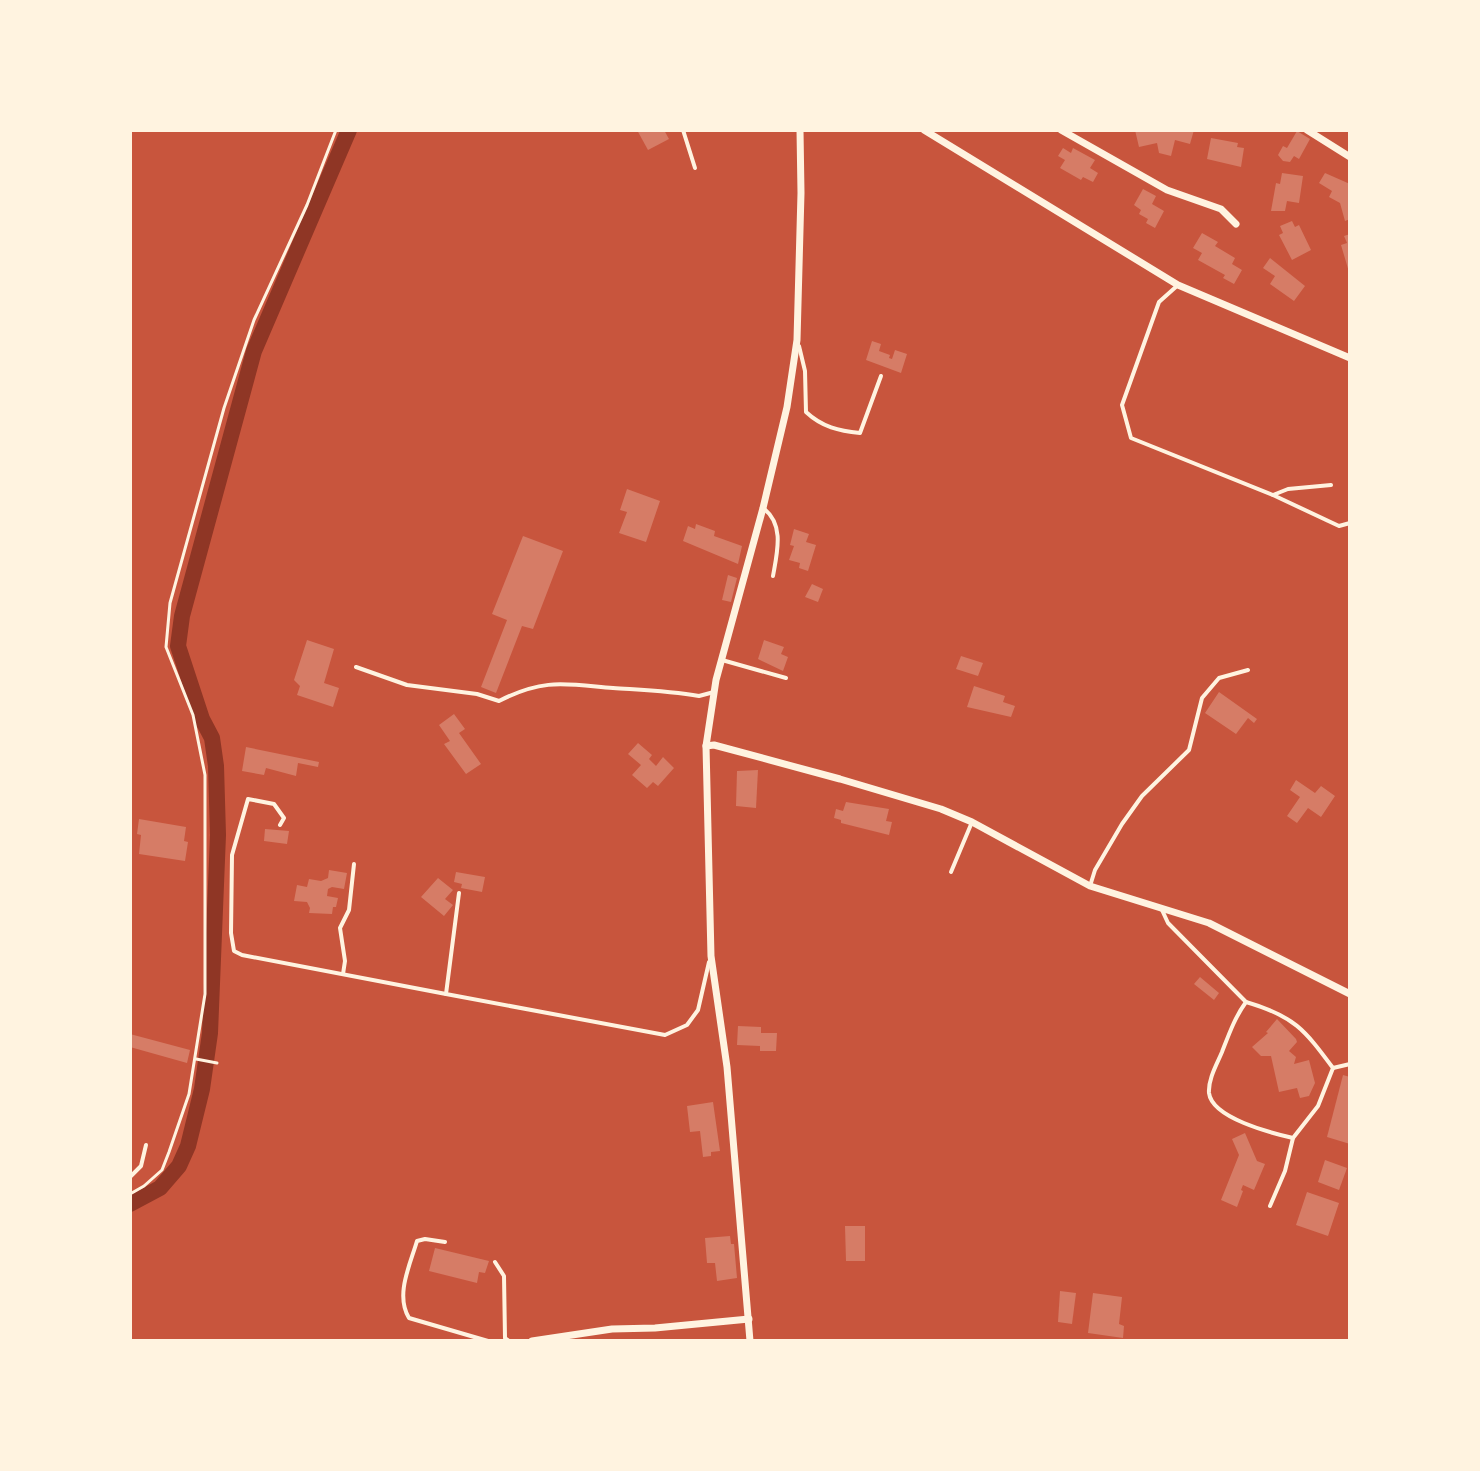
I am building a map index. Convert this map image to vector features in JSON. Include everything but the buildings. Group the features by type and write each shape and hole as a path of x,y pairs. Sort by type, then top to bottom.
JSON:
{"street":[{"path":"750,1341 727,1067 711,956 706,746 714,692 787,407 797,340 800,130"},
{"path":"924,130 1178,285 1350,358"},
{"path":"1061,130 1167,190 1221,209 1236,224"},
{"path":"1307,130 1350,157"},
{"path":"706,746 714,745 941,809 972,822 1090,886 1209,923 1350,994"},
{"path":"532,1341 612,1329 749,1319"}],"lane":[{"path":"683,130 695,168"},
{"path":"1178,285 1159,302 1122,405 1131,438 1273,495 1339,526 1350,523"},
{"path":"797,340 805,371 806,412 816,421 838,431 860,433 881,376"},
{"path":"1273,495 1288,489 1331,485"},
{"path":"763,508 776,524 778,543 773,576"},
{"path":"722,660 786,678"},
{"path":"356,667 407,685 477,694 499,701 518,691 567,682 699,696 714,692"},
{"path":"1090,886 1095,870 1142,796 1189,750 1202,698 1219,678 1248,670"},
{"path":"280,825 284,818 274,804 248,799 232,855 231,933 234,951 242,955 665,1035 687,1025 698,1010 711,956"},
{"path":"951,872 972,822"},
{"path":"343,974 345,961 340,928 349,910 354,864"},
{"path":"446,994 459,893"},
{"path":"1161,908 1168,923 1246,1002 1285,1016 1296,1024 1306,1032 1333,1068"},
{"path":"1246,1002 1237,1014 1210,1083 1209,1096 1215,1107 1238,1121 1293,1138"},
{"path":"1333,1068 1350,1064"},
{"path":"1270,1206 1285,1171 1293,1138 1318,1106 1333,1068"},
{"path":"130,1177 141,1166 146,1145"},
{"path":"445,1242 417,1241 403,1290 402,1307 409,1318 488,1341"},
{"path":"495,1262 504,1276 505,1338 509,1341"}],"path":[{"path":"130,1194 162,1170 189,1094 205,994 205,775 193,715 166,647 170,603 224,408 254,320 307,205 336,130"},
{"path":"196,1059 217,1063"}],"waterway":[{"path":"130,1204 160,1188 179,1166 188,1146 202,1089 210,1033 218,835 216,766 212,738 202,719 178,646 182,616 254,351 349,130"}]}
